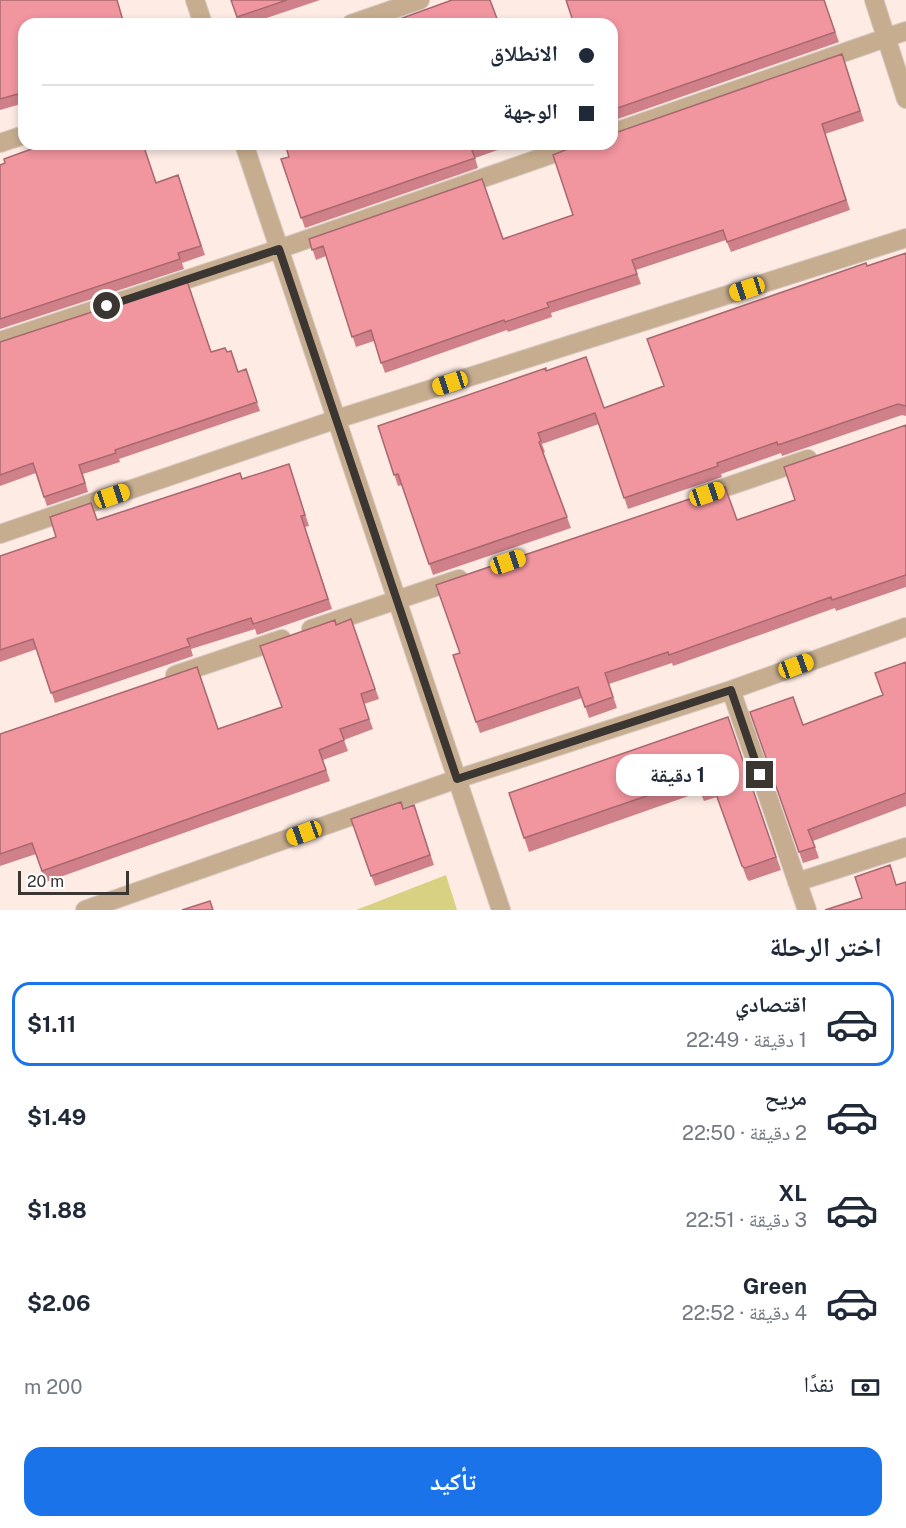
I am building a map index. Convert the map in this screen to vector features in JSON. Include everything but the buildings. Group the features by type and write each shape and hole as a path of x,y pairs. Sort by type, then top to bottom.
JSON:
{"street":[{"path":"195,0 202,18"},
{"path":"368,18 420,0"},
{"path":"874,0 906,99"},
{"path":"618,131 906,31"},
{"path":"0,143 18,137"},
{"path":"246,150 501,910"},
{"path":"0,341 279,249 564,150"},
{"path":"0,534 336,419 906,238"},
{"path":"691,499 827,453"},
{"path":"159,680 476,573"},
{"path":"85,910 457,779 731,690 906,627"},
{"path":"731,690 807,910"},
{"path":"797,882 906,848"}],"shaded area":[{"path":"446,875 457,910 356,910"}],"route":[{"path":"107,306 279,249 457,779 731,690 760,775"}]}
